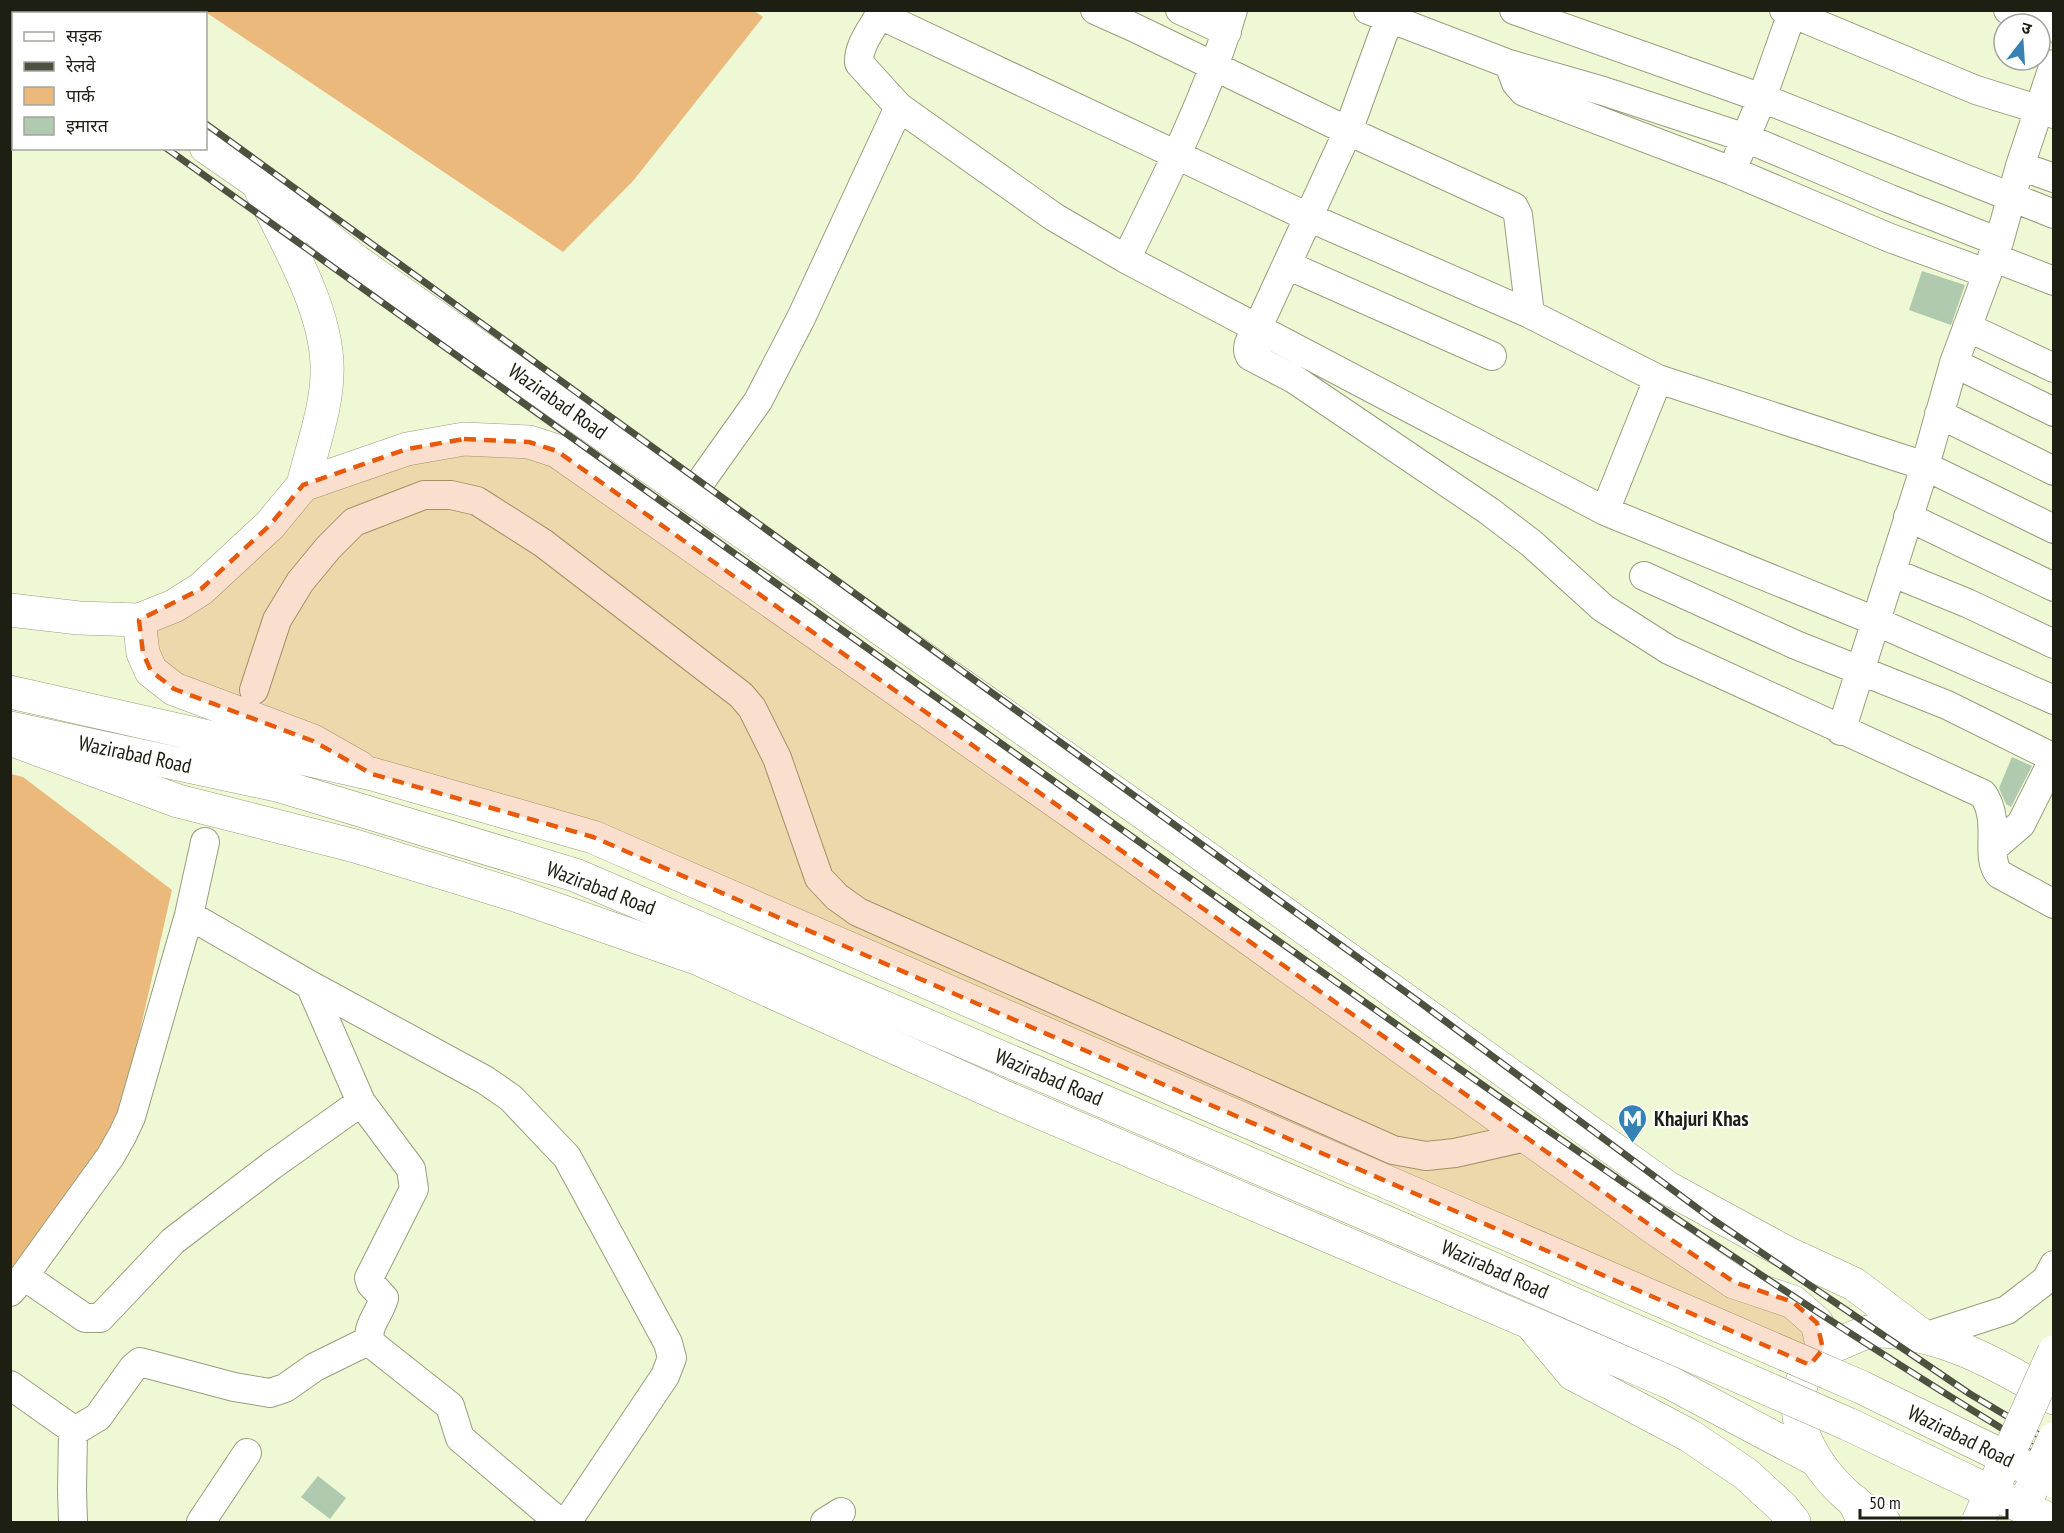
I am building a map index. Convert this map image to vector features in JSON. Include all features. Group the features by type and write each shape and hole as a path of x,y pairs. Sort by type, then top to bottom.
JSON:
{"main road":[{"name":"Wazirabad Road","path":"207,148 258,183 356,261 692,494 1151,818 1668,1188 1787,1253 1854,1284 1924,1337"},
{"path":"10,610 79,618 139,620 174,606 201,589 270,525 303,485 322,413 327,365 323,333 312,298 258,183"},
{"name":"Wazirabad Road","path":"303,485 407,449 464,439 529,442 557,451 1124,849 1734,1282 1793,1302 1817,1323 1823,1349"},
{"path":"139,620 143,653 151,670 174,689 313,741 372,774"},
{"path":"10,692 372,774"},
{"name":"Wazirabad Road","path":"10,728 277,785 576,875 1404,1230 1848,1424 2054,1522"},
{"path":"10,739 178,801 356,846 515,895 699,959 1002,1096 1669,1382 1816,1460"},
{"name":"Wazirabad Road","path":"372,774 593,837 1861,1387 2054,1481"},
{"path":"1530,1322 1573,1374 1690,1436 1746,1474 1784,1508 1794,1522"},
{"path":"1884,1522 1859,1512 1816,1460 1802,1433 1798,1403 1802,1383 1810,1365 1823,1349 1873,1331 1924,1337 1970,1352 2013,1373 2054,1398"},
{"path":"1978,1522 2054,1352"},
{"path":"2016,1522 2054,1439"}],"street":[{"path":"1095,10 1516,210 1530,314"},
{"path":"1126,259 1178,155 1230,21 1180,10"},
{"path":"1514,10 1762,98 2054,214"},
{"path":"2008,10 2054,28"},
{"path":"1732,171 1762,98 1790,11 1976,90 2046,112"},
{"path":"2054,529 1924,466 1658,379 1530,314 1308,217 881,13 862,46 859,63 899,107 1054,217 1126,259 1605,511 1875,621 2054,700"},
{"path":"2054,281 1992,257 1890,199 1746,138 1603,91 1509,64 1383,14 1348,131 1247,348 1250,356 1294,379 1489,511 1531,543 1603,608 1668,650 1983,794 1993,818 1993,867 1999,874 2054,904"},
{"path":"1509,64 1515,83 1524,92 1732,171 1890,238 1992,257"},
{"path":"1841,731 1861,672 1954,363 1992,257 2020,166 2046,112 2054,64"},
{"path":"692,494 764,391 801,318 899,107"},
{"path":"2020,166 2054,178"},
{"path":"1287,264 1492,356"},
{"path":"1966,327 2054,368"},
{"path":"1954,363 2054,412"},
{"path":"1605,511 1658,379"},
{"path":"1939,414 2054,471"},
{"path":"254,690 277,620 300,582 328,548 354,522 424,495 451,495 477,501 543,543 741,695 752,708 777,758 819,878 837,897 858,912 1393,1150 1426,1156 1455,1153 1527,1137"},
{"path":"1908,517 2054,587"},
{"path":"1891,573 1967,603 2054,644"},
{"path":"1644,576 1861,672 1947,705 2054,758 2042,813 2016,829 1993,848"},
{"path":"205,842 189,915 131,1117 110,1157 17,1284 85,1318 100,1318 173,1241 271,1166 361,1102"},
{"path":"189,915 310,985 485,1080 511,1098 567,1157 668,1343 672,1358 665,1376 567,1522"},
{"path":"310,985 361,1102 411,1169 414,1178 414,1189 369,1278 371,1284 384,1298 369,1331 370,1341 450,1406 460,1438 559,1522"},
{"path":"1924,1337 2007,1310 2046,1280 2054,1265"},
{"path":"73,1432 98,1417 133,1368 140,1362 234,1387 270,1393 285,1388 315,1367 370,1341"},
{"path":"10,1385 68,1426 73,1432 74,1522"},
{"path":"201,1522 247,1453"},
{"path":"52,1522 72,1490"}],"highlighted area":[{"path":"464,439 529,442 557,451 1657,1230 1734,1282 1793,1302 1817,1323 1823,1349 1810,1365 593,837 372,774 313,741 174,689 151,671 143,653 139,620 201,589 270,525 303,485 407,449"}],"green space":[{"path":"753,10 763,17 633,181 563,252 204,11"},
{"path":"11,774 23,777 172,890 116,1136 11,1269"}],"building":[{"path":"1922,271 1965,285 1951,325 1909,310"},
{"path":"2012,757 2032,766 2011,807 2006,804 1999,788"},
{"path":"318,1476 346,1498 330,1519 301,1497"}],"railway":[{"path":"207,125 1418,1001 1712,1219 1970,1394 2054,1444"},
{"path":"169,150 1481,1084 1821,1315 2054,1460"}],"place":[{"name":"Khajuri Khas","path":"1633,1144"}]}
